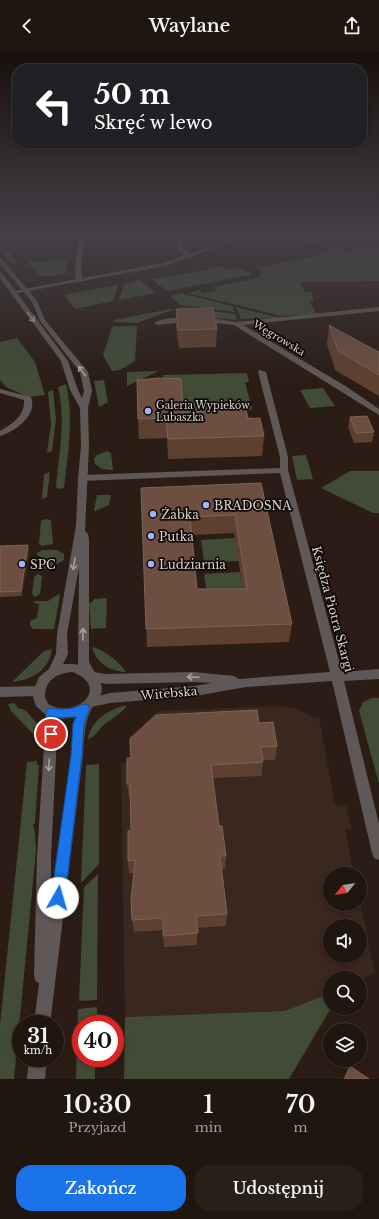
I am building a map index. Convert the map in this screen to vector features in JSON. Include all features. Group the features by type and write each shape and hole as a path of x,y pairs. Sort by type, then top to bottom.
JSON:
{"street":[{"path":"6,282 64,361 72,386 84,408"},
{"path":"19,282 35,302 42,320 86,375 88,391 84,408 85,446 82,478 81,526 62,634 62,654 60,662 53,672 42,682 38,691 40,701 46,709 52,712 63,714 74,713 88,705"},
{"path":"14,293 75,282"},
{"path":"236,324 379,309"},
{"name":"Węgrowska","path":"157,323 184,320 226,321 236,324 344,389 379,413"},
{"name":"Księdza Piotra Skargi","path":"262,372 284,457 284,470 337,676 379,853"},
{"path":"0,391 28,399 29,404 24,418 9,430 0,434"},
{"path":"82,478 284,470"},
{"path":"43,1015 77,755 79,724 96,692 95,682 83,662 84,539 81,526"},
{"path":"53,672 74,668 90,675"},
{"name":"Witebska","path":"88,705 110,698 195,691 246,682 379,674"},
{"name":"Witebska","path":"90,675 106,679 194,677 246,682"},
{"path":"0,692 38,691"},
{"path":"42,1015 44,857 52,712"},
{"path":"36,1079 37,1067"}],"shaded area":[{"path":"271,706 295,708 314,718 319,717 335,805 346,806 352,829 345,829 353,867 323,867 323,911 362,911 364,919 323,919 323,963 367,963 367,935 375,973 367,977 367,971 323,971 323,996 286,1011 125,1017 121,763 129,762 129,737 158,711"}],"green space":[{"path":"142,282 156,293 119,300 124,284"},
{"path":"155,282 215,282 167,291"},
{"path":"239,282 307,282 301,282 304,292 311,292 314,301 310,302 316,314 281,316 188,293 199,290 203,293 217,291 214,287"},
{"path":"118,285 113,301 75,309 64,295"},
{"path":"180,293 232,306 235,312 180,305 170,296"},
{"path":"180,307 235,314 237,320 216,318 180,311"},
{"path":"236,307 280,318 241,319"},
{"path":"175,309 137,323 113,322 114,320"},
{"path":"137,326 135,361 120,370 112,371 103,355 112,327"},
{"path":"17,338 35,362 45,395 28,397 6,387 0,380 0,342"},
{"path":"159,371 127,386 127,372"},
{"path":"247,373 249,382 245,382 252,409 244,412 244,416 254,418 258,438 183,432 164,385 163,375"},
{"path":"104,380 108,402 99,407 94,381"},
{"path":"66,384 70,410 70,436 64,488 58,489 56,487 62,425 58,387"},
{"path":"323,388 335,406 310,408 300,390"},
{"path":"53,390 56,420 52,451 47,453 51,424 48,392"},
{"path":"107,451 111,453 113,470 102,469 95,464 94,458 97,455"},
{"path":"306,455 313,479 297,480 292,456"},
{"path":"350,471 379,471 379,513 373,513 321,488"},
{"path":"50,472 47,497 42,499 44,474"},
{"path":"97,495 111,495 109,505 95,511 94,510"},
{"path":"45,519 51,520 53,544 42,546 39,544 41,521"},
{"path":"235,538 239,561 204,563 201,540"},
{"path":"42,550 57,550 64,554 64,560 46,569 39,569 35,567 36,564 41,562 41,557 37,555 37,553"},
{"path":"240,572 245,600 208,602 204,574"},
{"path":"38,574 42,576 40,594 35,597 32,594 34,577"},
{"path":"59,594 54,629 33,629 30,625 30,621 37,618 39,604 33,603 35,601 48,601"},
{"path":"107,598 106,628 91,629 89,604 95,599"},
{"path":"92,647 101,650 111,657 124,668 126,672 105,666 97,658"},
{"path":"52,649 47,663 39,673 27,679 12,682 44,651"},
{"path":"372,698 379,698 379,784 359,711 363,702"},
{"path":"14,703 18,708 25,710 43,730 41,739 37,738 11,711 8,704"},
{"path":"127,705 93,737 88,739 93,726 102,716 114,709"},
{"path":"37,761 37,765 39,765 35,823 33,825 36,851 20,1015 12,1015 12,1067 15,1067 14,1079 0,1079 0,1025 27,762"},
{"path":"99,764 99,864 81,883 86,765"},
{"path":"98,874 97,1000 79,1001 84,887"},
{"path":"323,996 323,1015 327,1015 289,1079 124,1079 125,1017 285,1011"},
{"path":"97,1007 97,1015 78,1015 78,1009"},
{"path":"76,1067 95,1067 95,1079 76,1079"}],"building":[{"path":"213,308 217,329 178,330 176,309"},
{"path":"329,325 379,352 379,375 338,351"},
{"path":"159,378 181,379 183,412 246,410 248,419 260,418 264,436 168,439 166,418 138,419 137,380"},
{"path":"367,416 374,432 356,433 350,417"},
{"path":"261,483 292,624 146,629 141,488","holes":["235,515 247,589 197,589 190,517"]},
{"path":"28,545 21,591 0,592 0,546"},
{"path":"257,710 259,723 273,722 277,746 261,747 263,762 211,765 219,826 222,826 226,856 220,856 227,914 196,916 198,933 163,936 163,918 132,920 131,900 135,860 128,861 128,831 131,830 130,784 127,784 127,758 131,758 130,739 156,715"},
{"path":"350,1067 351,1067 369,1079 345,1079"}],"place":[{"name":"Galeria Wypieków Lubaszka","path":"148,411"},
{"name":"BRADOSNA","path":"206,505"},
{"name":"Żabka","path":"153,514"},
{"name":"Putka","path":"151,536"},
{"name":"SPC","path":"22,564"},
{"name":"Ludziarnia","path":"151,564"}],"route":[{"path":"51,734 52,712 63,714 74,713 85,708 79,724 76,745 77,755 58,898"}]}
